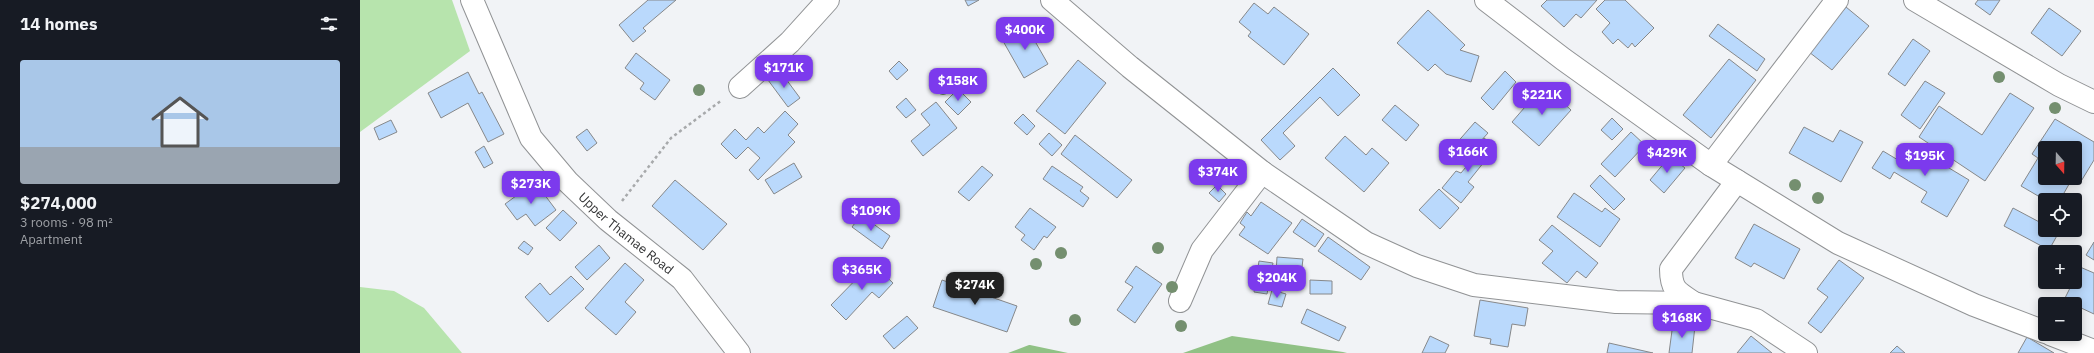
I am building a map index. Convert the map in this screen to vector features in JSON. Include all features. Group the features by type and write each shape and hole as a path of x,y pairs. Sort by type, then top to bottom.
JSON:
{"street":[{"name":"Upper Thamae Road","path":"472,0 531,138 568,182 608,220 682,279 739,353"},
{"path":"740,87 790,42 828,0"},
{"path":"1052,0 1130,67 1262,172 1366,243 1417,266 1474,285 1616,302 1694,303 1756,320 1806,353"},
{"path":"1486,0 1563,59 1711,165 1838,243 1974,305 2038,329"},
{"path":"1711,165 1837,0"},
{"path":"1915,0 2059,85 2094,102"},
{"path":"1180,301 1202,250 1262,172"},
{"path":"1694,303 1681,295 1671,283 1672,269 1737,181"},
{"path":"2068,341 2094,351"}],"path":[{"path":"608,220 671,138 740,87"}],"green space":[{"path":"360,0 452,0 470,51 360,132"},
{"path":"360,287 394,291 424,308 462,353 360,353"},
{"path":"1232,336 1343,352 1347,353 1183,353"},
{"path":"1030,345 1068,353 1008,353"}],"building":[{"path":"648,0 676,0 643,28 646,31 633,42 619,25"},
{"path":"965,0 979,0 968,6"},
{"path":"1547,0 1597,0 1581,18 1576,14 1564,27 1541,6"},
{"path":"1605,0 1625,0 1654,28 1635,47 1632,43 1628,48 1618,39 1613,44 1602,32 1610,23 1596,9"},
{"path":"1978,0 2000,0 1990,15 1975,4"},
{"path":"1254,3 1268,14 1274,7 1309,34 1284,65 1248,36 1251,32 1239,22"},
{"path":"1846,7 1869,26 1832,70 1809,52"},
{"path":"2049,8 2081,31 2062,56 2031,33"},
{"path":"1428,10 1465,45 1460,50 1479,56 1471,82 1446,74 1435,64 1428,71 1397,43"},
{"path":"1024,22 1048,64 1024,78 1003,41 1012,36 1009,31"},
{"path":"1718,24 1765,59 1757,71 1709,36"},
{"path":"1913,39 1930,51 1905,86 1888,74"},
{"path":"636,53 670,80 655,100 640,89 644,83 625,68"},
{"path":"1729,59 1756,80 1711,138 1683,115"},
{"path":"1078,60 1106,83 1065,134 1036,111"},
{"path":"899,61 908,70 897,80 889,71"},
{"path":"1333,68 1360,95 1338,116 1320,97 1283,133 1295,146 1280,160 1261,140"},
{"path":"780,71 800,98 788,107 768,80"},
{"path":"1505,71 1516,82 1493,110 1481,98"},
{"path":"468,72 479,94 482,92 504,134 488,142 468,103 441,118 428,93"},
{"path":"1925,81 1945,93 1920,129 1901,115"},
{"path":"1544,85 1571,110 1539,146 1512,122"},
{"path":"958,89 971,102 958,115 945,102"},
{"path":"2010,93 2034,108 1985,181 1919,137 1939,106 1982,135"},
{"path":"906,98 916,110 906,118 896,107"},
{"path":"936,102 957,128 923,156 911,141 930,125 921,114"},
{"path":"1395,105 1419,125 1406,141 1382,120"},
{"path":"785,111 798,124 788,135 795,142 758,180 749,170 760,158 748,147 736,159 721,144 735,129 746,140 758,127 764,133"},
{"path":"1023,114 1035,126 1027,135 1014,123"},
{"path":"1612,118 1623,129 1612,140 1601,130"},
{"path":"2055,119 2094,142 2094,160 2082,180 2082,141 2041,141"},
{"path":"391,120 397,132 379,140 374,128"},
{"path":"1475,122 1488,133 1460,164 1448,153"},
{"path":"1804,127 1833,142 1840,130 1863,142 1841,182 1789,153"},
{"path":"587,129 597,143 587,151 576,137"},
{"path":"1631,132 1645,145 1615,177 1601,164"},
{"path":"1049,133 1062,145 1052,156 1039,144"},
{"path":"1075,135 1132,180 1117,198 1061,154"},
{"path":"1345,136 1366,155 1372,148 1389,163 1364,192 1325,158"},
{"path":"1484,138 1496,147 1468,182 1474,187 1461,203 1442,188 1456,171 1461,173 1479,151 1476,149"},
{"path":"1909,144 1969,180 1947,217 1921,202 1927,192 1894,172 1890,179 1872,168 1883,151 1898,160"},
{"path":"2038,145 2038,158 2032,154"},
{"path":"484,146 493,163 484,168 475,152"},
{"path":"1670,156 1685,168 1664,193 1650,180"},
{"path":"2038,158 2038,185 2069,185 2064,193 2038,193 2038,196 2021,186"},
{"path":"794,163 802,177 774,194 765,180"},
{"path":"982,166 993,175 969,201 958,192"},
{"path":"1052,166 1083,187 1080,191 1089,198 1083,207 1043,179"},
{"path":"1600,175 1625,199 1614,210 1590,186"},
{"path":"675,180 727,224 703,250 652,206"},
{"path":"535,182 556,210 535,226 526,214 517,220 505,204"},
{"path":"1217,185 1226,194 1219,202 1209,193"},
{"path":"1439,189 1459,208 1440,229 1419,210"},
{"path":"1574,193 1602,212 1605,208 1620,219 1600,247 1557,217"},
{"path":"1261,202 1292,223 1268,254 1239,235 1245,227 1240,223 1247,212 1251,216"},
{"path":"1030,208 1056,227 1047,238 1044,236 1034,250 1021,240 1025,235 1015,227"},
{"path":"2013,208 2038,221 2038,237 2056,237 2052,245 2040,245 2004,226"},
{"path":"563,210 577,223 560,241 546,228"},
{"path":"861,215 890,236 882,249 852,227"},
{"path":"1302,219 1324,234 1315,247 1293,232"},
{"path":"1754,224 1800,249 1784,279 1754,263 1751,267 1735,258"},
{"path":"1552,225 1598,263 1586,278 1577,271 1567,283 1542,263 1553,251 1539,240"},
{"path":"1328,237 1370,267 1361,280 1318,251"},
{"path":"524,241 533,248 528,255 518,248"},
{"path":"2094,242 2094,260 2086,255"},
{"path":"599,245 610,258 587,280 575,267"},
{"path":"1277,257 1303,259 1301,275 1276,273"},
{"path":"1839,260 1864,278 1821,333 1808,323 1828,297 1817,289"},
{"path":"1259,261 1273,263 1267,294 1254,292"},
{"path":"625,263 644,280 625,302 636,312 616,335 585,308"},
{"path":"872,263 893,283 879,298 872,292 846,320 831,305"},
{"path":"1136,266 1162,284 1135,323 1117,310 1133,287 1125,282"},
{"path":"2082,268 2094,273 2094,314 2082,308 2082,297 2066,297 2070,289 2082,289"},
{"path":"571,276 584,289 548,322 525,297 540,283 550,295"},
{"path":"942,280 1017,306 1007,332 933,307"},
{"path":"1310,280 1332,281 1332,294 1310,294"},
{"path":"1272,290 1286,294 1282,307 1268,304"},
{"path":"1480,300 1528,308 1525,326 1512,324 1508,347 1490,344 1491,339 1474,336"},
{"path":"1307,309 1346,327 1339,341 1301,323"},
{"path":"907,316 918,328 894,349 883,336"},
{"path":"1673,323 1695,326 1692,353 1669,353"},
{"path":"1430,336 1449,345 1445,353 1422,353"},
{"path":"1751,336 1772,353 1737,353"},
{"path":"2027,337 2054,353 2018,353"},
{"path":"1609,343 1653,353 1607,353"},
{"path":"1897,346 1905,353 1890,353"}]}
